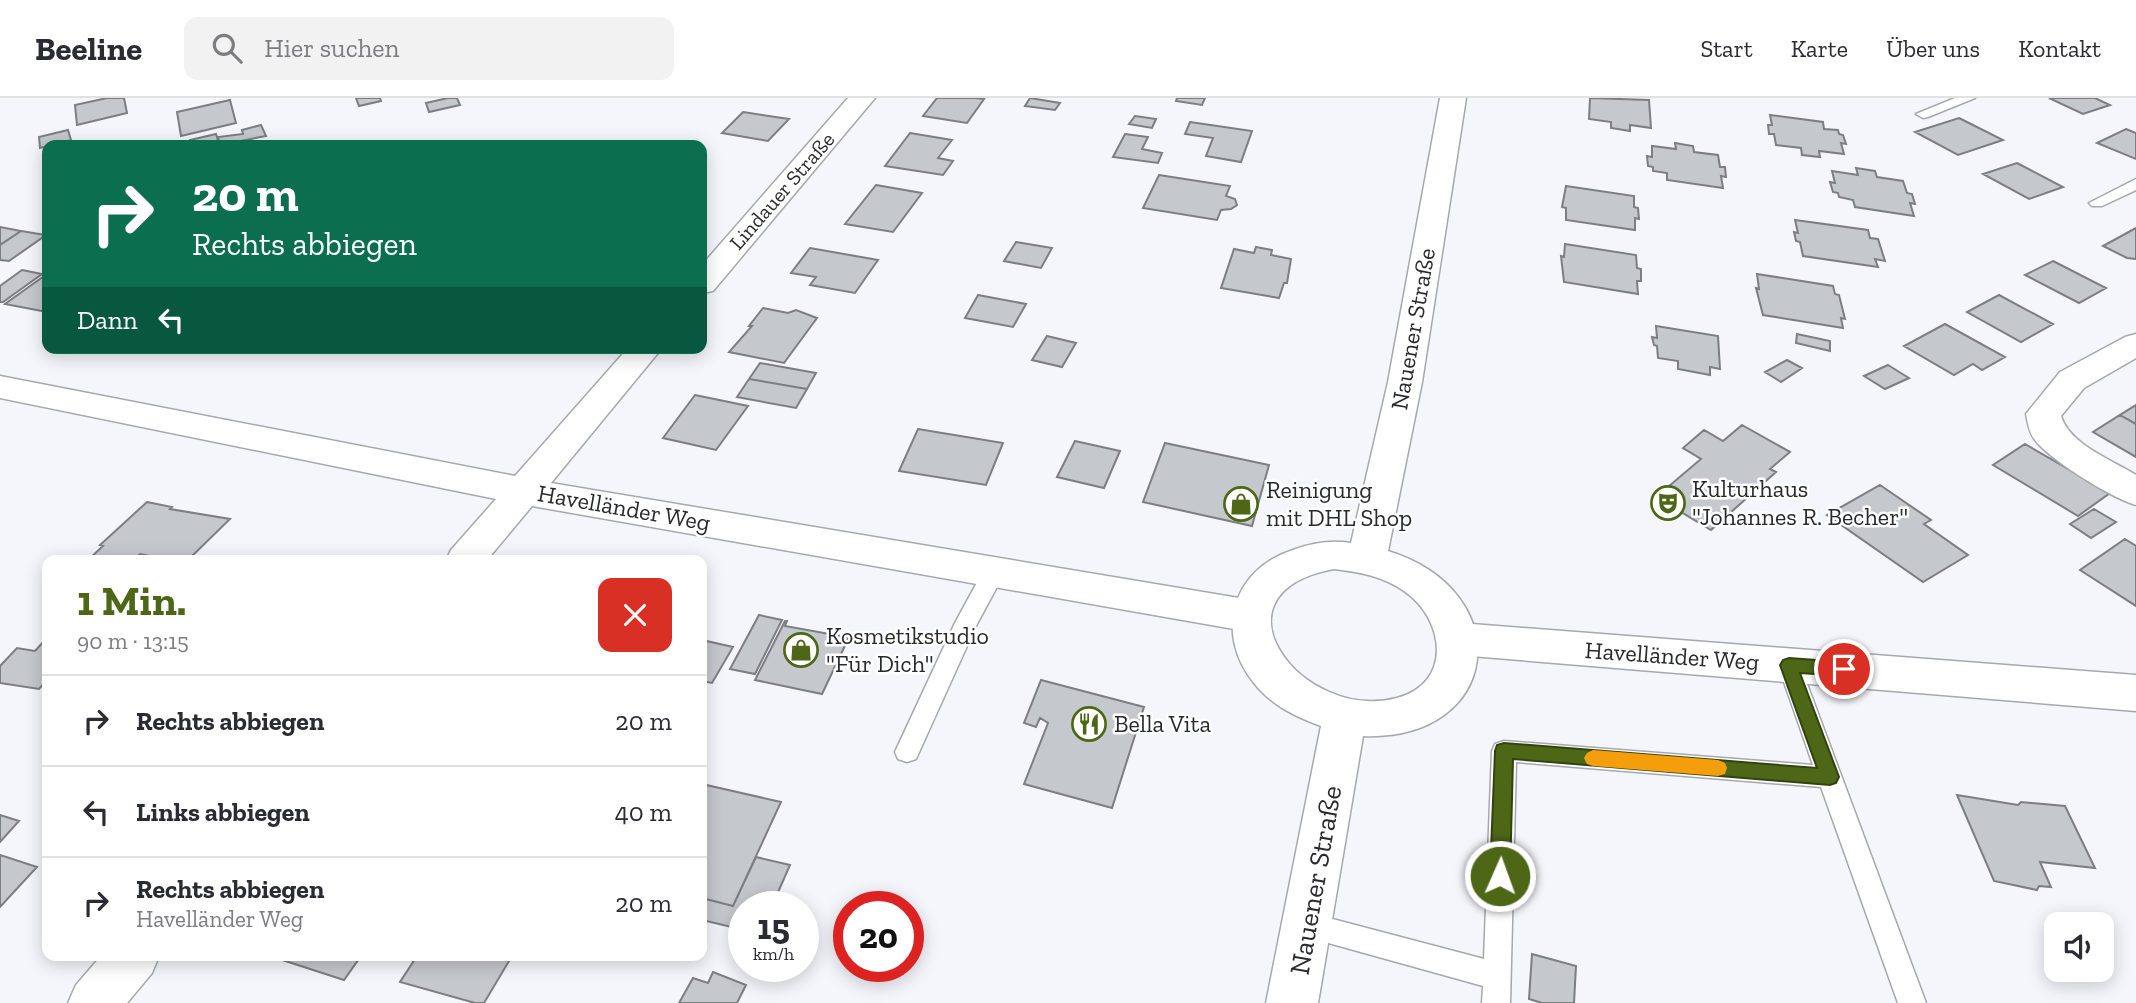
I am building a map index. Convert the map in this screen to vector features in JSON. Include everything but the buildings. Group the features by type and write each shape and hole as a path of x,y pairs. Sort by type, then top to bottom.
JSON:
{"street":[{"name":"Lindauer Straße","path":"707,278 862,98"},
{"name":"Nauener Straße","path":"1367,558 1405,382 1453,98"},
{"path":"2136,344 2071,380 2043,414 2048,433 2068,450 2136,492"},
{"path":"469,555 641,354"},
{"name":"Havelländer Weg","path":"0,387 523,491 1251,616"},
{"path":"1334,555 1367,558 1399,569 1428,588 1448,612 1459,639 1458,668 1443,692 1417,710 1383,719 1345,716 1312,705 1264,666 1252,641 1251,616 1260,592 1278,573 1295,565 1334,555"},
{"name":"Havelländer Weg","path":"1459,639 2136,693"},
{"name":"Nauener Straße","path":"1292,1003 1345,716"},
{"path":"94,1003 130,961"}],"lane":[{"path":"1923,114 1968,98"},
{"path":"2097,203 2136,184"},
{"path":"907,752 966,624 994,572"},
{"path":"1789,665 1912,1003"},
{"path":"1306,925 1496,990 1504,751 1830,777"}],"slow traffic":[{"path":"1593,758 1718,768"}],"place":[{"name":"Kulturhaus \"Johannes R. Becher\"","path":"1668,503"},
{"name":"Reinigung mit DHL Shop","path":"1241,504"},
{"name":"Kosmetikstudio \"Für Dich\"","path":"801,650"},
{"name":"Bella Vita","path":"1089,724"}],"route":[{"path":"1500,876 1504,751 1830,777 1789,665 1844,669"}]}
